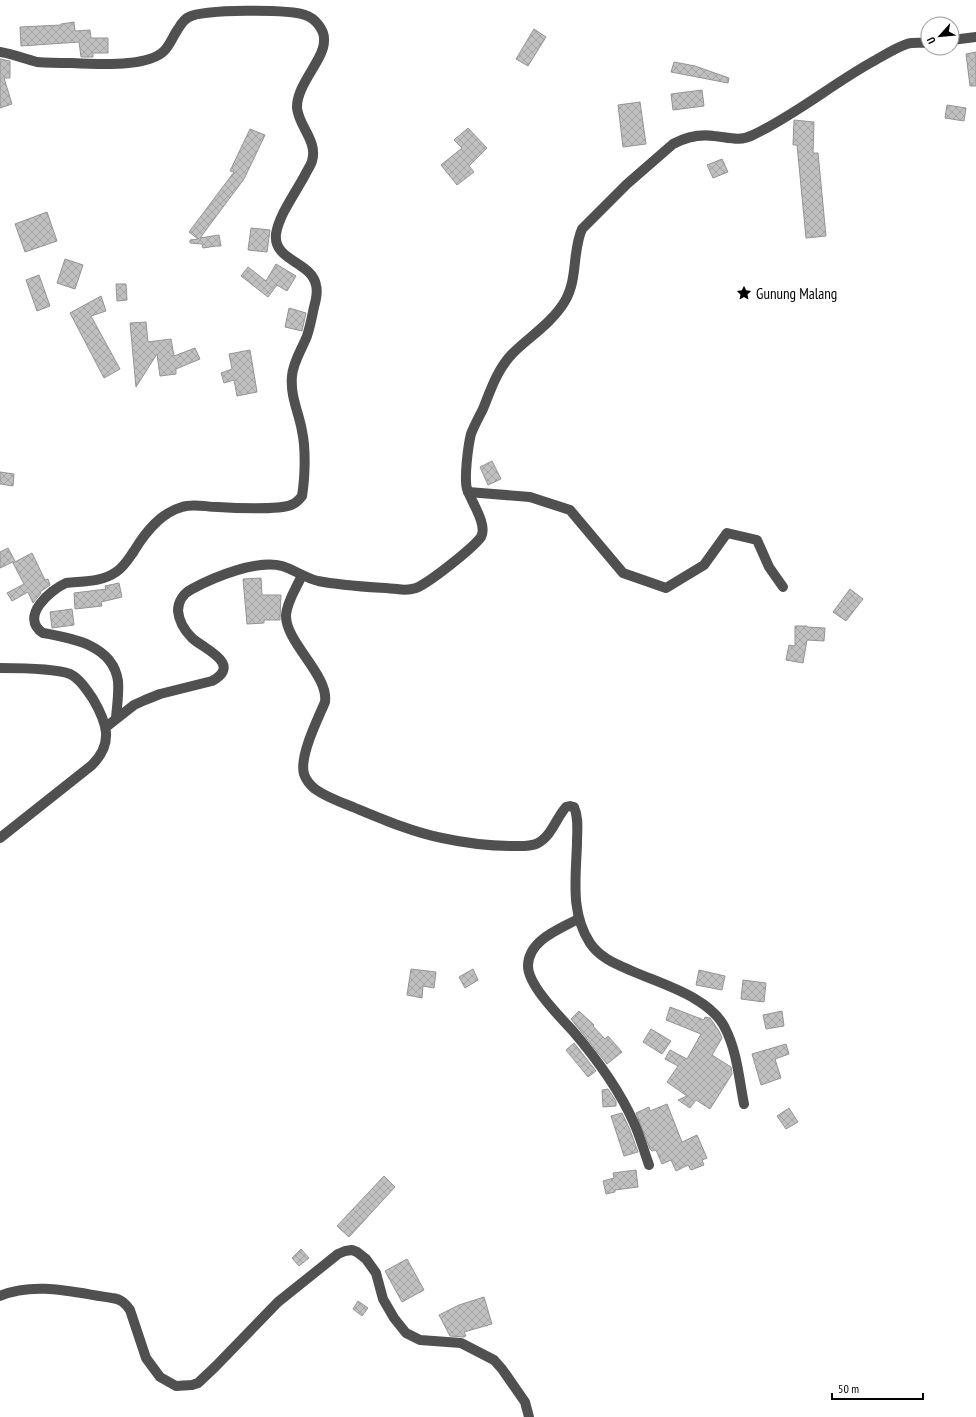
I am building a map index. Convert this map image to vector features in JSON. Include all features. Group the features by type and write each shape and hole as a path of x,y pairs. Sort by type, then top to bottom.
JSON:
{"street":[{"path":"0,52 41,62 100,64 128,63 153,58 160,55 165,50 186,18 202,13 233,11 258,11 306,15 314,19 324,37 323,47 308,76 298,101 297,109 313,147 312,161 277,228 276,237 279,250 309,271 314,277 317,290 307,336 293,369 292,378 293,399 304,442 302,496 298,501 290,506 283,507 217,507 192,505 183,506 172,510 152,526 127,561 117,572 108,577 97,580 66,583 55,588 40,604 34,613 34,623 39,630 43,633 73,639 94,647 110,661 116,671 118,682 116,718"},
{"path":"960,39 976,37"},
{"path":"106,727 134,705 160,694 202,684 220,677 223,673 223,668 218,656 193,638 181,622 178,613 178,605 186,592 212,580 257,565 272,564 282,566 318,581 410,590 420,586 434,577 474,544 482,535 483,530 481,521 468,492 466,480 472,433 493,381 503,366 513,353 550,320 565,302 572,285 579,237 582,229 626,184 674,144 681,140 693,136 712,135 738,139 751,136 893,50 909,44 920,43"},
{"path":"468,492 530,497 570,510 623,573 666,588 704,565 727,533 757,540 769,566 783,587"},
{"path":"302,575 288,607 286,615 287,621 292,634 321,682 326,696 306,752 303,767 304,774 310,784 324,794 343,803 411,829 441,838 487,846 535,845 548,833 566,807 574,807 577,826 576,903 578,919 587,938 601,956 619,966 675,989 703,1004 719,1018 729,1037 736,1062 744,1104"},
{"path":"0,668 21,668 56,672 78,679 90,694 100,711 106,727 103,752 92,765 0,838"},
{"path":"578,919 541,940 530,956 528,967 536,988 546,1002 589,1050 620,1096 634,1123 650,1165"},
{"path":"0,1296 8,1292 33,1288 118,1299 122,1301 130,1310 150,1364 160,1377 169,1384 184,1387 198,1382 215,1367 278,1302 338,1254 352,1250 366,1259 376,1273 383,1300 394,1318 406,1333 420,1340 461,1343 494,1360 525,1402 529,1417"}],"building":[{"path":"74,22 75,31 90,30 91,38 108,38 108,53 93,53 93,57 81,57 79,42 21,46 20,27 61,25"},
{"path":"534,29 546,37 528,66 516,59"},
{"path":"976,52 976,86 970,86 966,54"},
{"path":"0,59 10,61 10,78 4,78 12,104 0,108"},
{"path":"674,62 695,66 729,78 728,83 671,72"},
{"path":"702,90 704,106 673,110 671,94"},
{"path":"640,102 646,144 623,147 618,105"},
{"path":"947,105 966,108 964,121 945,118"},
{"path":"794,120 814,122 813,153 818,153 826,236 806,238 797,145 793,145"},
{"path":"468,128 487,148 469,166 474,172 457,185 441,165 462,148 454,140"},
{"path":"250,129 265,135 244,179 200,238 219,235 221,246 203,248 202,244 190,243 190,240 198,239 189,232 234,172 230,171"},
{"path":"722,159 728,172 713,178 707,165"},
{"path":"47,212 57,241 25,252 15,224"},
{"path":"251,228 270,230 267,252 248,250"},
{"path":"65,259 83,265 75,289 57,283"},
{"path":"276,264 296,276 287,291 277,285 268,297 241,276 248,267 266,281"},
{"path":"39,275 50,306 37,311 26,280"},
{"path":"116,284 126,284 127,300 117,301"},
{"path":"101,296 106,311 91,316 120,369 104,378 70,313"},
{"path":"289,308 306,313 302,331 285,327"},
{"path":"146,322 148,342 171,339 174,356 195,348 200,359 176,369 176,374 160,376 157,354 136,387 130,323"},
{"path":"250,350 257,392 237,396 234,380 224,383 221,373 232,369 229,354"},
{"path":"492,461 501,479 488,485 480,467"},
{"path":"0,472 14,474 13,486 0,484"},
{"path":"8,548 15,561 0,568 0,552"},
{"path":"32,553 45,580 48,579 50,585 40,592 41,593 33,603 28,592 12,601 7,593 24,584 13,563"},
{"path":"261,578 262,595 281,595 280,620 264,620 264,623 247,624 243,579"},
{"path":"119,583 122,597 101,602 102,606 75,609 74,593 106,589 105,586"},
{"path":"850,589 863,599 846,621 833,612"},
{"path":"72,609 74,625 52,628 50,612"},
{"path":"795,626 825,628 824,641 807,640 803,663 786,660 789,645 795,646"},
{"path":"411,969 436,972 434,988 423,986 422,998 407,995"},
{"path":"473,969 478,980 465,988 459,977"},
{"path":"699,970 725,976 722,990 696,985"},
{"path":"743,980 766,983 764,1002 741,999"},
{"path":"670,1007 704,1020 705,1017 710,1018 722,1038 712,1055 731,1067 732,1074 710,1109 696,1100 690,1108 678,1100 687,1096 667,1082 678,1066 665,1059 670,1050 687,1059 701,1034 666,1020"},
{"path":"579,1011 594,1025 593,1026 605,1039 608,1036 622,1052 607,1064 571,1019"},
{"path":"782,1011 784,1026 766,1029 763,1015"},
{"path":"651,1029 671,1041 662,1054 643,1042"},
{"path":"574,1043 596,1071 588,1077 566,1050"},
{"path":"786,1044 789,1054 775,1059 781,1078 761,1085 752,1054"},
{"path":"608,1089 616,1101 616,1106 603,1107 602,1090"},
{"path":"667,1104 682,1142 697,1135 707,1158 702,1160 704,1165 691,1170 688,1165 676,1171 671,1160 662,1164 656,1150 652,1151 650,1149 636,1113 649,1107 650,1111"},
{"path":"789,1108 798,1122 786,1129 777,1116"},
{"path":"622,1113 638,1152 624,1156 611,1116"},
{"path":"636,1170 638,1187 615,1190 615,1192 606,1194 603,1181 614,1178 613,1173"},
{"path":"384,1176 395,1187 349,1237 337,1226"},
{"path":"301,1249 309,1258 299,1266 292,1258"},
{"path":"407,1259 424,1290 402,1302 385,1271"},
{"path":"484,1297 492,1324 464,1332 466,1336 464,1337 450,1336 439,1315 459,1305"},
{"path":"358,1301 368,1308 362,1316 353,1309"}],"place":[{"name":"Gunung Malang","path":"744,293"}]}
